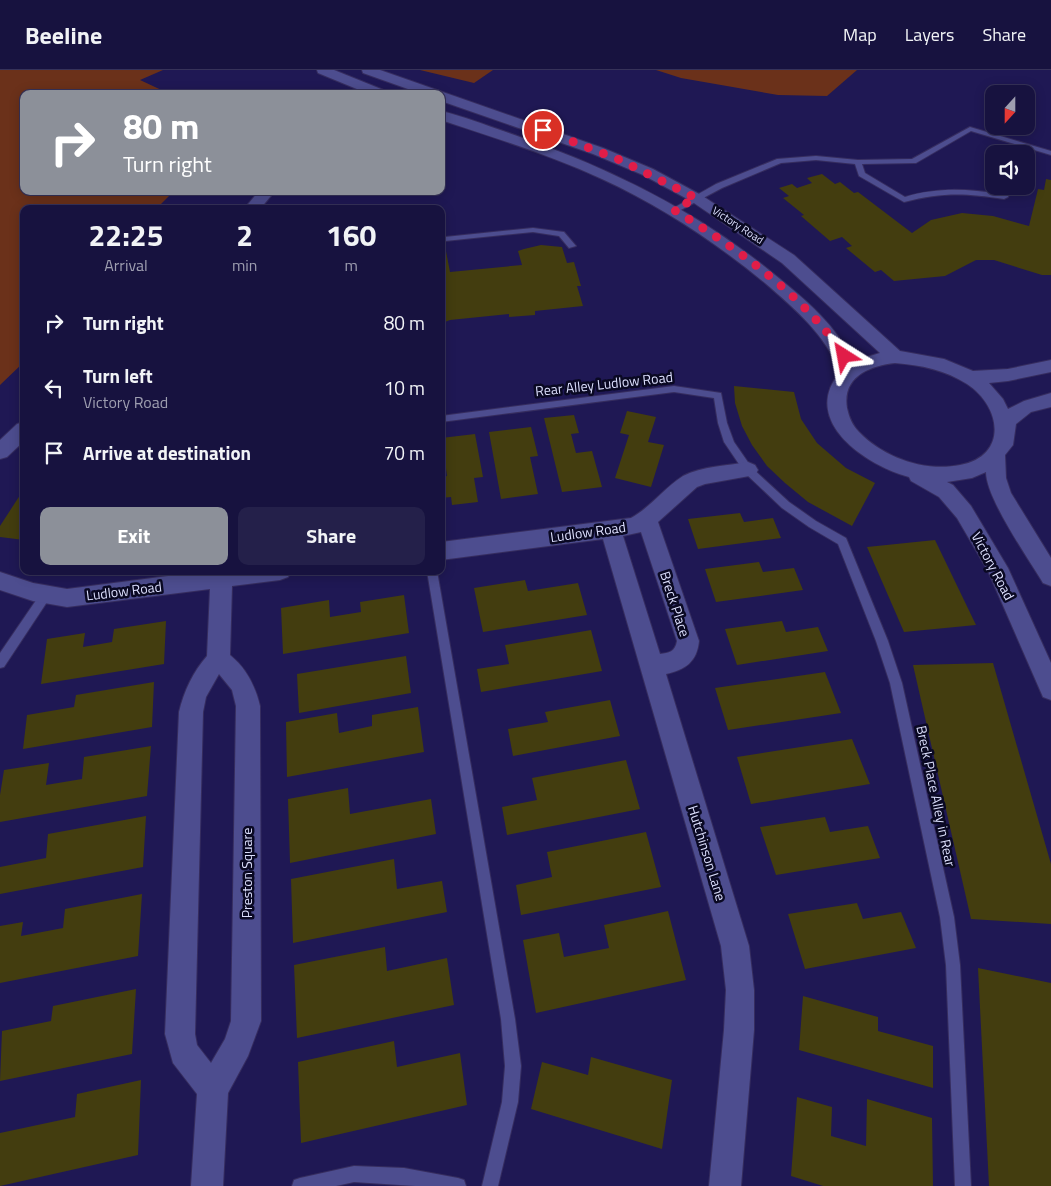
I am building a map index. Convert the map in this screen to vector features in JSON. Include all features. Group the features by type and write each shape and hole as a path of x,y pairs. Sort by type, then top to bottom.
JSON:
{"street":[{"path":"323,70 358,90"},
{"path":"358,90 373,72 423,90"},
{"path":"336,89 358,90"},
{"name":"Victory Road","path":"445,97 598,150 648,172 696,198 788,259 830,294 895,357"},
{"name":"Victory Road","path":"445,116 580,164 639,191 703,228 745,257 798,302 836,343 844,356 849,373"},
{"path":"255,205 264,195"},
{"path":"895,357 914,357 936,362 970,378 993,398 1001,411 1005,425 1004,442 996,456 982,467 955,474 936,475 904,469 881,459 852,437 842,423 836,406 839,387 849,373 860,365 875,359 895,357"},
{"path":"970,378 1008,375 1051,366"},
{"path":"1005,425 1009,418 1021,409 1051,400"},
{"path":"0,452 20,433"},
{"path":"996,456 996,478 1001,495 1051,577"},
{"name":"Victory Road","path":"904,469 946,491 964,512 996,568 1051,689"},
{"name":"Ludlow Road","path":"445,551 611,530 636,524 647,519 690,482 702,476 748,470"},
{"name":"Breck Place","path":"647,519 688,641 686,654 682,658 652,666"},
{"name":"Hutchinson Lane","path":"611,530 735,946 740,990 739,1030 725,1186"},
{"path":"213,1090 184,1052 180,1034 191,712 195,695 218,659 221,575"},
{"name":"Ludlow Road","path":"0,581 22,590 45,596 67,598 221,575"},
{"name":"Preston Square","path":"207,1186 213,1090 238,1046 246,1021 248,706 243,686 228,667 218,659"}],"lane":[{"path":"674,210 719,186 780,160 816,158 858,162 913,161 970,129 1020,145"},
{"path":"1035,149 1051,153"},
{"path":"858,162 862,174 904,200 942,190 985,194"},
{"path":"989,195 1004,198 1005,195"},
{"path":"445,239 533,230 561,234 572,246"},
{"name":"Rear Alley Ludlow Road","path":"445,419 674,390 718,395 721,420 728,443 748,470"},
{"name":"Breck Place Alley in Rear","path":"748,470 781,503 816,527 842,540 882,641 896,683 947,917 953,965 963,1186"},
{"path":"433,575 508,1019 513,1066 510,1102 490,1186"},
{"path":"0,663 45,596"},
{"path":"300,1186 354,1174 404,1176 458,1186"}],"shaded area":[{"path":"0,70 163,70 140,80 161,90 20,90 20,195 170,195 160,205 20,205 20,366 0,385"},
{"path":"420,70 493,70 474,83"},
{"path":"656,70 857,70 827,96 778,95 681,78"}],"building":[{"path":"822,174 835,184 840,182 854,193 858,192 912,233 931,220 962,213 993,216 1029,226 1038,189 1044,190 1046,179 1051,180 1051,275 1042,275 994,260 976,260 945,276 894,281 881,270 875,272 846,248 852,246 842,237 830,241 801,216 804,215 783,198 789,196 779,188 792,184 797,188 812,183 807,178"},
{"path":"541,245 562,247 567,263 574,262 581,286 577,286 583,306 535,311 535,315 509,317 509,314 445,322 445,246 450,272 522,265 518,251"},
{"path":"734,386 794,392 801,419 817,443 846,468 875,483 852,526 808,502 767,466 752,445 742,426 735,403"},
{"path":"627,411 656,417 648,442 664,445 651,487 615,478 629,435 620,433"},
{"path":"574,415 579,433 571,434 576,453 592,451 602,487 562,492 544,418"},
{"path":"531,427 538,456 530,457 538,494 501,499 489,432"},
{"path":"475,434 483,477 474,478 478,502 452,505 451,497 445,498 445,476 447,476 445,438"},
{"path":"20,495 20,540 0,537 0,526"},
{"path":"740,513 744,522 773,518 781,538 698,549 688,519"},
{"path":"935,540 976,625 904,632 867,547"},
{"path":"759,562 763,572 794,568 803,590 716,602 705,569"},
{"path":"525,580 528,591 578,583 587,615 483,632 474,588"},
{"path":"404,595 409,633 283,654 281,608 329,600 330,617 361,612 360,602"},
{"path":"166,621 164,664 41,684 47,639 85,633 83,647 112,642 114,629"},
{"path":"782,621 786,632 818,627 828,651 737,665 725,629"},
{"path":"591,630 602,671 481,692 477,669 509,664 505,645"},
{"path":"406,656 411,693 299,713 297,674"},
{"path":"993,663 1051,864 1051,924 971,919 913,665"},
{"path":"825,672 841,713 728,730 715,688"},
{"path":"154,682 152,727 23,749 27,715 74,707 76,695"},
{"path":"610,700 620,736 513,756 508,729 548,722 545,712"},
{"path":"418,707 424,752 287,777 286,722 337,713 339,733 372,726 372,715"},
{"path":"852,739 870,784 751,804 737,757"},
{"path":"151,746 147,796 0,822 0,795 4,770 49,763 46,785 82,779 84,757"},
{"path":"626,760 640,809 507,835 502,807 537,800 532,778"},
{"path":"348,788 350,814 431,799 436,834 290,863 288,799"},
{"path":"146,816 143,867 0,894 0,867 46,858 48,834"},
{"path":"825,817 830,832 868,826 880,858 776,875 760,827"},
{"path":"646,832 661,887 521,915 516,885 552,877 547,852"},
{"path":"394,859 397,889 442,881 447,912 293,943 291,879"},
{"path":"142,894 138,956 0,983 0,926 23,922 21,936 63,928 65,909"},
{"path":"857,903 863,919 901,912 916,948 805,969 788,914"},
{"path":"668,911 686,980 536,1013 523,940 559,933 564,957 609,948 604,925"},
{"path":"385,947 387,971 447,958 454,1005 297,1038 294,965"},
{"path":"978,968 1051,983 1051,1186 989,1186"},
{"path":"136,989 132,1054 0,1081 2,1031 51,1021 53,1006"},
{"path":"803,996 878,1017 878,1031 933,1046 933,1088 799,1050"},
{"path":"394,1041 397,1067 460,1053 467,1105 301,1143 298,1062"},
{"path":"591,1057 672,1080 662,1149 531,1109 542,1062 588,1075"},
{"path":"141,1080 138,1155 0,1186 0,1133 75,1117 77,1094"},
{"path":"797,1097 832,1107 831,1136 866,1146 867,1099 932,1118 933,1186 823,1186 791,1176"}],"route":[{"path":"543,130 648,172 696,198 674,210 745,257 798,302 826,331 844,356"}]}
